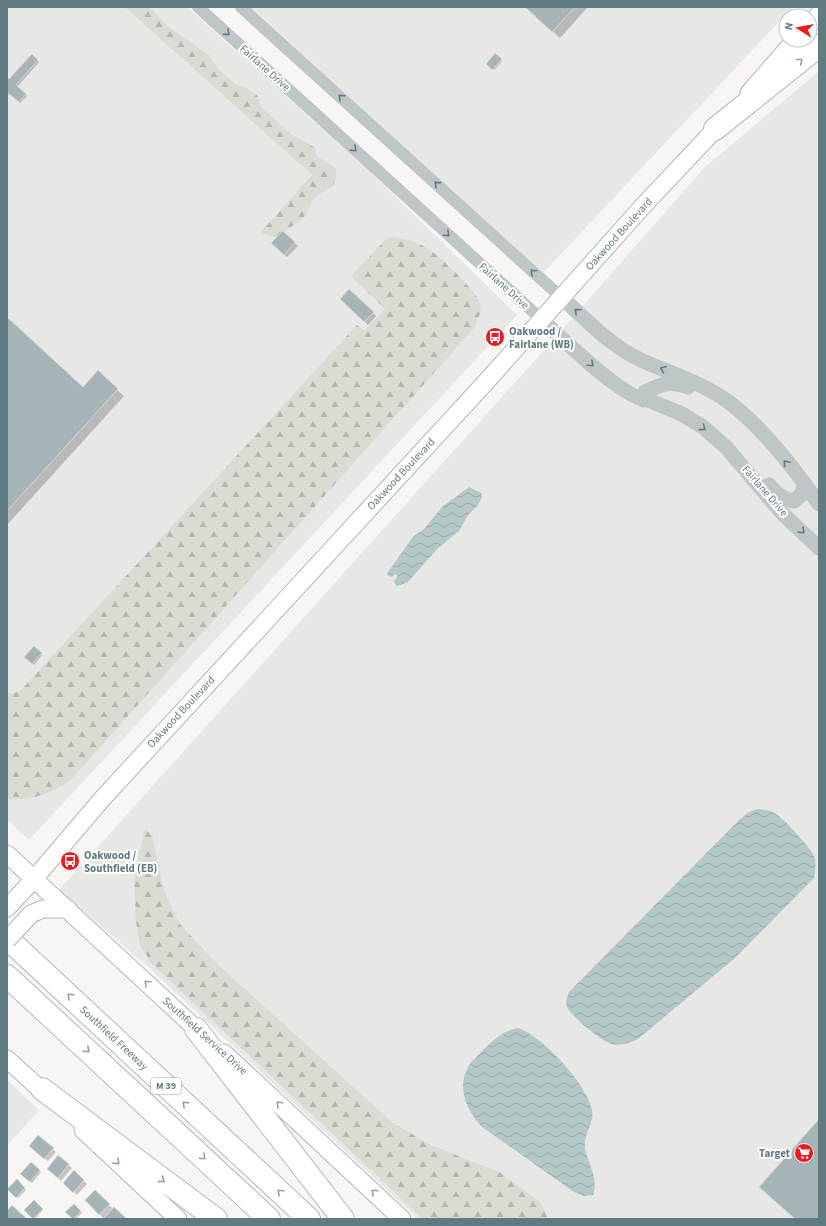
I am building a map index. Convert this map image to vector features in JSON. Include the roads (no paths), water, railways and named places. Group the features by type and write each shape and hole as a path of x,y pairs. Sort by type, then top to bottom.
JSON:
{"highway":[{"path":"715,129 819,46"},
{"name":"Southfield Freeway","path":"7,939 309,1219"},
{"name":"M 39","path":"7,976 269,1219"},
{"path":"196,1029 343,1219"},
{"path":"42,1089 216,1219"}],"main road":[{"name":"Oakwood Boulevard","path":"10,905 34,879 102,798 485,383 643,206 788,48"},
{"name":"Southfield Service Drive","path":"7,854 402,1219"},
{"path":"7,939 31,914 43,909 68,909"},
{"path":"7,1059 42,1089 178,1219"}],"street":[{"name":"Fairlane Drive","path":"198,7 604,375 643,400 648,400 682,414 703,427 726,447 781,512 819,548"},
{"path":"241,7 612,343 640,360 686,378 726,400 754,425 805,484 819,504"},
{"path":"643,400 645,392 661,384 669,382 678,383 706,396 754,425"},
{"path":"726,447 745,455 776,494 786,500 794,501 801,495 805,484"}],"water":[{"path":"469,487 481,493 482,497 478,505 468,515 459,531 437,549 408,582 397,586 394,581 398,576 395,574 391,577 387,575 413,537 424,529 442,507"},
{"path":"758,809 770,811 780,817 791,827 808,847 815,859 816,867 814,878 735,958 638,1039 625,1044 615,1045 601,1039 580,1022 567,1007 566,1001 569,992 740,819 749,812"},
{"path":"518,1028 539,1041 562,1062 582,1087 588,1099 592,1110 592,1119 586,1138 585,1148 594,1177 595,1189 593,1195 584,1196 574,1192 482,1127 467,1106 463,1090 463,1082 469,1065 496,1039 508,1031"}],"place":[{"name":"Oakwood / Fairlane (WB)","path":"495,337"},
{"name":"Oakwood / Southfield (EB)","path":"70,861"},
{"name":"Target","path":"804,1153"}]}
